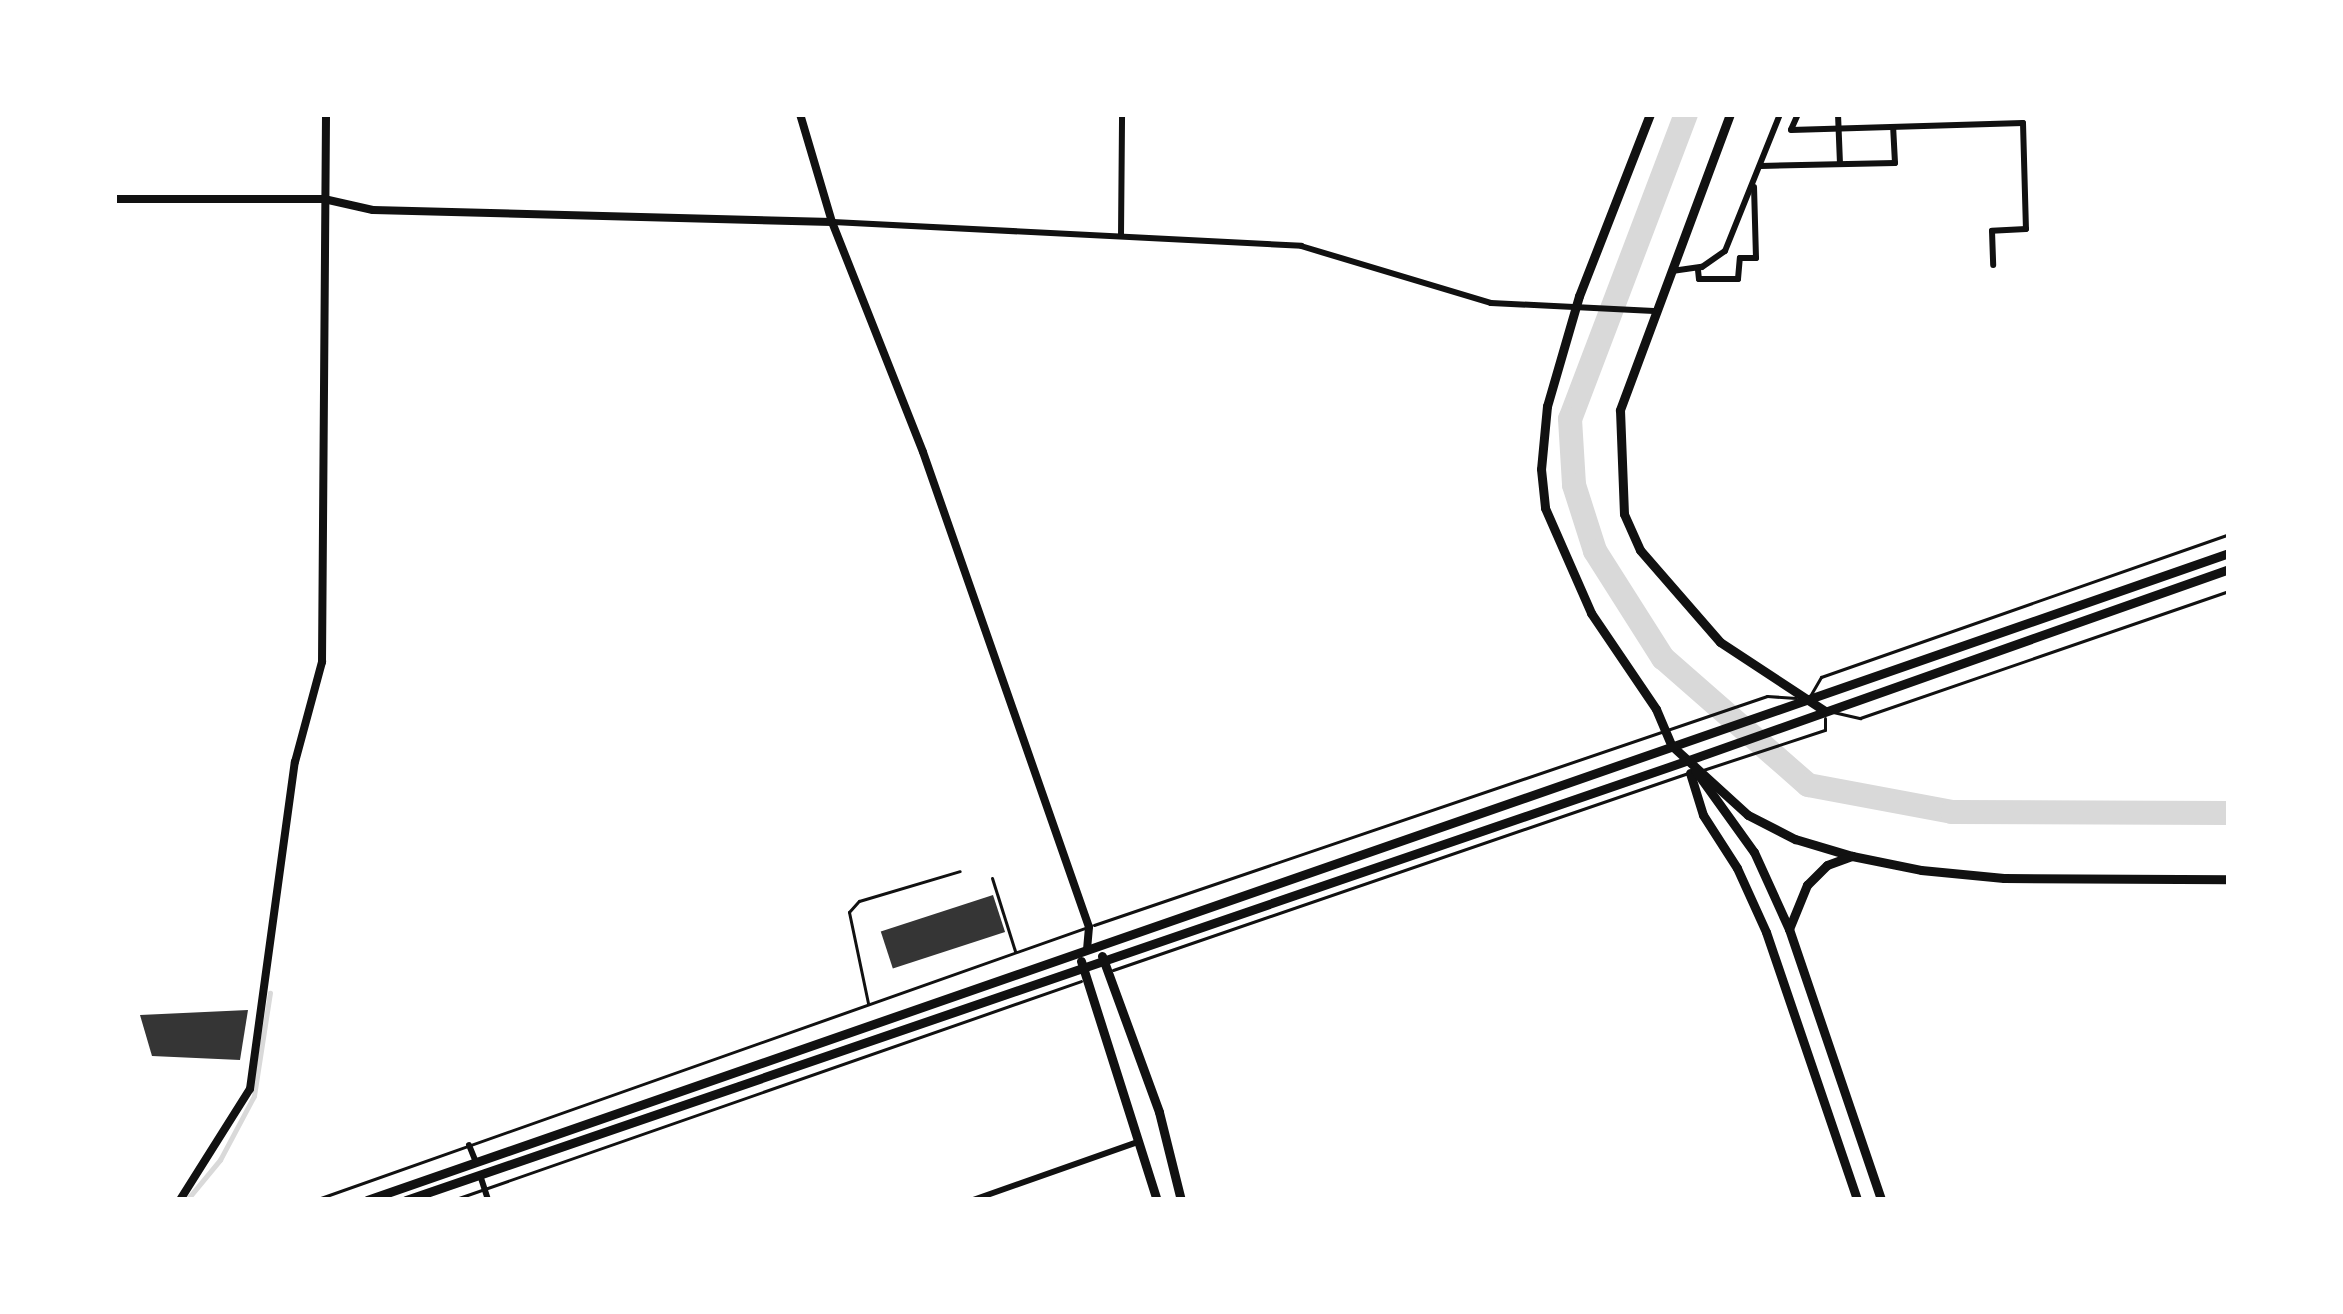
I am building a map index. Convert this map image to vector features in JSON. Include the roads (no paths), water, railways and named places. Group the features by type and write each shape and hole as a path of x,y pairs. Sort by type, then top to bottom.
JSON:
{"main road":[{"path":"1650,114 1575,310 1547,406 1541,469 1545,508 1591,613 1672,745 1754,852 1789,929 1881,1200"},
{"path":"1730,114 1620,410 1624,514 1640,550 1720,642 1825,710"},
{"path":"367,1200 2229,553"},
{"path":"406,1200 1079,965 1693,768 1712,752 1825,710 2229,569"},
{"path":"1693,768 1748,815 1795,839 1921,871 2005,878 2229,879"},
{"path":"1693,768 1703,815 1737,868 1766,932 1857,1200"},
{"path":"1789,929 1807,884 1827,865 1852,856"},
{"path":"1087,950 1106,957 1111,970 1159,1112 1181,1200"},
{"path":"1087,950 1079,965 1157,1200"}],"street":[{"path":"181,1200 250,1089 295,762 322,662 326,114"},
{"path":"800,114 832,222 923,452 1089,927 1087,950"},
{"path":"1121,236 1122,114"},
{"path":"1672,271 1697,268 1725,251 1780,114"},
{"path":"1791,130 1798,114"},
{"path":"1838,114 1840,164"},
{"path":"1774,132 2023,118 2026,229 1993,231 1993,266"},
{"path":"1760,166 1895,163 1893,127"},
{"path":"1697,268 1699,279 1738,279 1741,258 1756,257 1754,184"},
{"path":"114,199 324,199 373,210 832,222 1301,246 1491,303 1654,311"},
{"path":"974,1200 1138,1142"},
{"path":"469,1145 488,1200"}],"lane":[{"path":"315,1200 1016,952 1767,696 1808,699 1821,677 2229,534"},
{"path":"454,1200 1693,768 1721,768 1825,730 1825,710 1860,718 2229,591"},
{"path":"868,1005 849,912 859,902 960,871"},
{"path":"992,878 1016,952"}],"waterway":[{"path":"1686,114 1570,419 1574,485 1595,551 1663,658 1808,785 1952,812 2229,813"},
{"path":"187,1200 220,1160 254,1096 270,993"}]}
